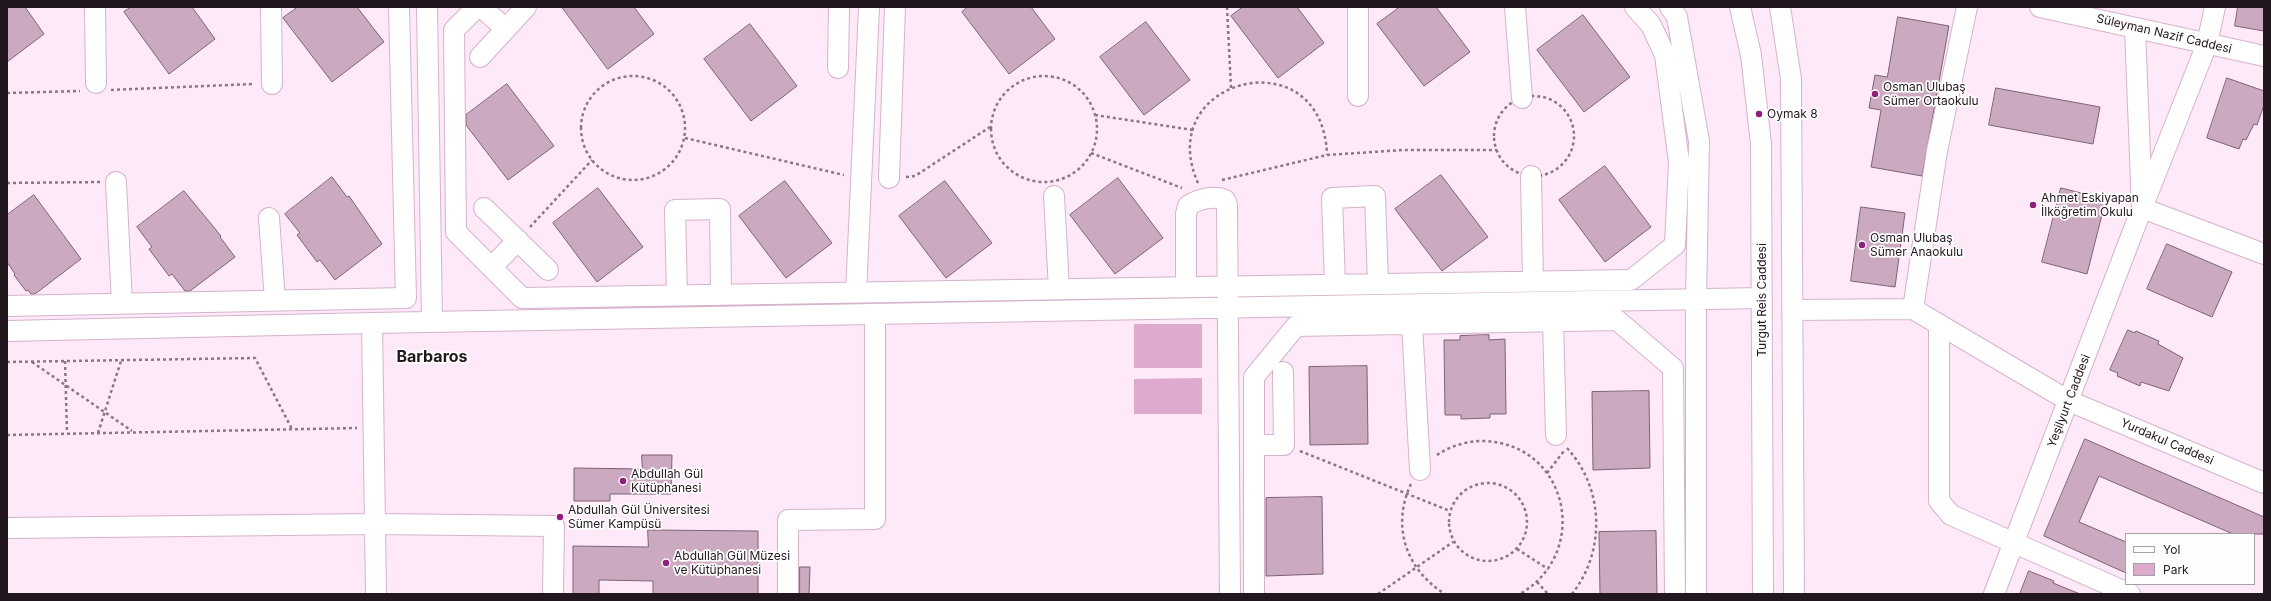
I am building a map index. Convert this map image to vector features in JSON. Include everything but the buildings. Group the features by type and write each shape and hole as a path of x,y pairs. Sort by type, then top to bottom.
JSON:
{"street":[{"path":"95,7 96,88"},
{"path":"271,7 272,84"},
{"path":"7,306 406,298 399,7"},
{"path":"427,7 432,322"},
{"path":"476,7 454,30 456,232 522,298 1186,287 1229,285 1335,285 1631,280 1675,245 1679,162 1664,55 1651,25 1635,7"},
{"path":"481,7 506,29"},
{"path":"480,57 526,7"},
{"path":"838,68 839,7"},
{"path":"856,293 863,179 869,7"},
{"path":"889,178 895,7"},
{"path":"1358,7 1358,96"},
{"path":"1515,7 1522,98"},
{"path":"1670,7 1677,17 1698,141 1696,300 1696,594"},
{"name":"Turgut Reis Caddesi","path":"1740,7 1751,55 1759,114 1762,298 1763,594"},
{"path":"1780,7 1791,78 1794,594"},
{"path":"1793,310 1913,309 1937,151 1967,7"},
{"name":"Süleyman Nazif Caddesi","path":"2040,7 2092,12 2135,28 2264,56"},
{"name":"Yeşilyurt Caddesi","path":"1994,594 2206,44 2215,7"},
{"path":"2135,28 2142,208 2264,254"},
{"path":"864,131 891,132"},
{"path":"1531,176 1533,282"},
{"path":"116,182 122,303"},
{"path":"404,189 430,190"},
{"path":"1054,196 1059,289"},
{"path":"1335,285 1332,198 1375,196 1378,284"},
{"path":"1186,287 1188,206 1194,202 1220,197 1225,200 1227,205 1229,285 1230,594"},
{"path":"484,208 548,270"},
{"path":"677,295 675,210 720,208 721,295"},
{"path":"269,218 275,300"},
{"path":"492,267 518,240"},
{"path":"7,331 1762,298"},
{"name":"Yurdakul Caddesi","path":"1913,309 2069,401 2264,483"},
{"path":"788,594 788,520 875,519 875,314"},
{"path":"1254,594 1254,377 1296,326 1617,320 1673,368 1675,594"},
{"path":"1554,321 1561,441"},
{"path":"372,323 376,594"},
{"path":"1412,324 1420,470"},
{"path":"1939,324 1939,501 1951,515 2130,594"},
{"path":"1254,445 1284,445 1283,372"},
{"path":"7,528 375,524 554,526 553,594"}],"path":[{"path":"1227,7 1231,88"},
{"path":"627,76 637,76 658,82 675,96 684,116 685,138 682,148 669,166 660,173 640,180 629,180 608,174 592,160 586,151 581,130 585,108 597,90 606,84 627,76"},
{"path":"1041,76 1063,79 1073,84 1088,100 1095,116 1097,132 1091,153 1085,163 1068,176 1047,182 1030,180 1015,174 999,158 994,148 991,126 994,110 1002,96 1020,82 1041,76"},
{"path":"1193,186 1199,185 1191,160 1190,146 1194,130 1204,109 1214,99 1231,88 1250,82 1263,82 1289,89 1301,96 1310,105 1321,122 1327,142 1327,155"},
{"path":"7,93 96,88 272,84"},
{"path":"1540,96 1554,101 1564,110 1573,126 1573,145 1565,161 1550,173 1531,176 1514,170 1504,161 1497,150 1495,132 1497,123 1506,107 1522,98 1540,96"},
{"path":"1095,116 1194,130"},
{"path":"889,178 915,176 991,126"},
{"path":"685,138 863,179"},
{"path":"1214,182 1327,155 1403,150 1497,150"},
{"path":"1091,153 1180,188 1186,187"},
{"path":"518,240 592,160"},
{"path":"7,183 116,182"},
{"path":"7,362 256,358 292,429"},
{"path":"98,433 121,360"},
{"path":"65,361 67,433"},
{"path":"32,362 133,432"},
{"path":"7,435 374,427"},
{"path":"1445,594 1424,579 1416,569 1405,545 1402,532 1402,519 1407,493 1420,470 1435,457 1452,447 1478,441 1504,444 1516,448 1538,463 1547,473 1558,494 1563,517 1561,541 1548,569 1537,582 1520,594"},
{"path":"1547,473 1561,441 1580,462 1586,473 1591,486 1597,512 1596,539 1593,552 1583,577 1572,594"},
{"path":"1284,445 1450,511"},
{"path":"1486,483 1504,486 1519,498 1526,515 1526,533 1517,549 1502,559 1483,562 1466,555 1454,542 1449,527 1450,511 1455,500 1469,488 1486,483"},
{"path":"1378,594 1454,542"},
{"path":"1517,549 1548,569"},
{"path":"1537,582 1548,594"}],"green space":[{"path":"1134,324 1202,324 1202,368 1134,368"},
{"path":"1202,378 1202,414 1134,414 1134,379"}],"place":[{"name":"Osman Ulubaş Sümer Ortaokulu","path":"1875,94"},
{"name":"Oymak 8","path":"1759,114"},
{"name":"Ahmet Eskiyapan İlköğretim Okulu","path":"2033,205"},
{"name":"Osman Ulubaş Sümer Anaokulu","path":"1862,245"},
{"name":"Abdullah Gül Kütüphanesi","path":"623,481"},
{"name":"Abdullah Gül Üniversitesi Sümer Kampüsü","path":"560,517"},
{"name":"Abdullah Gül Müzesi ve Kütüphanesi","path":"666,563"}],"district":[{"name":"Barbaros","path":"432,357"}]}
